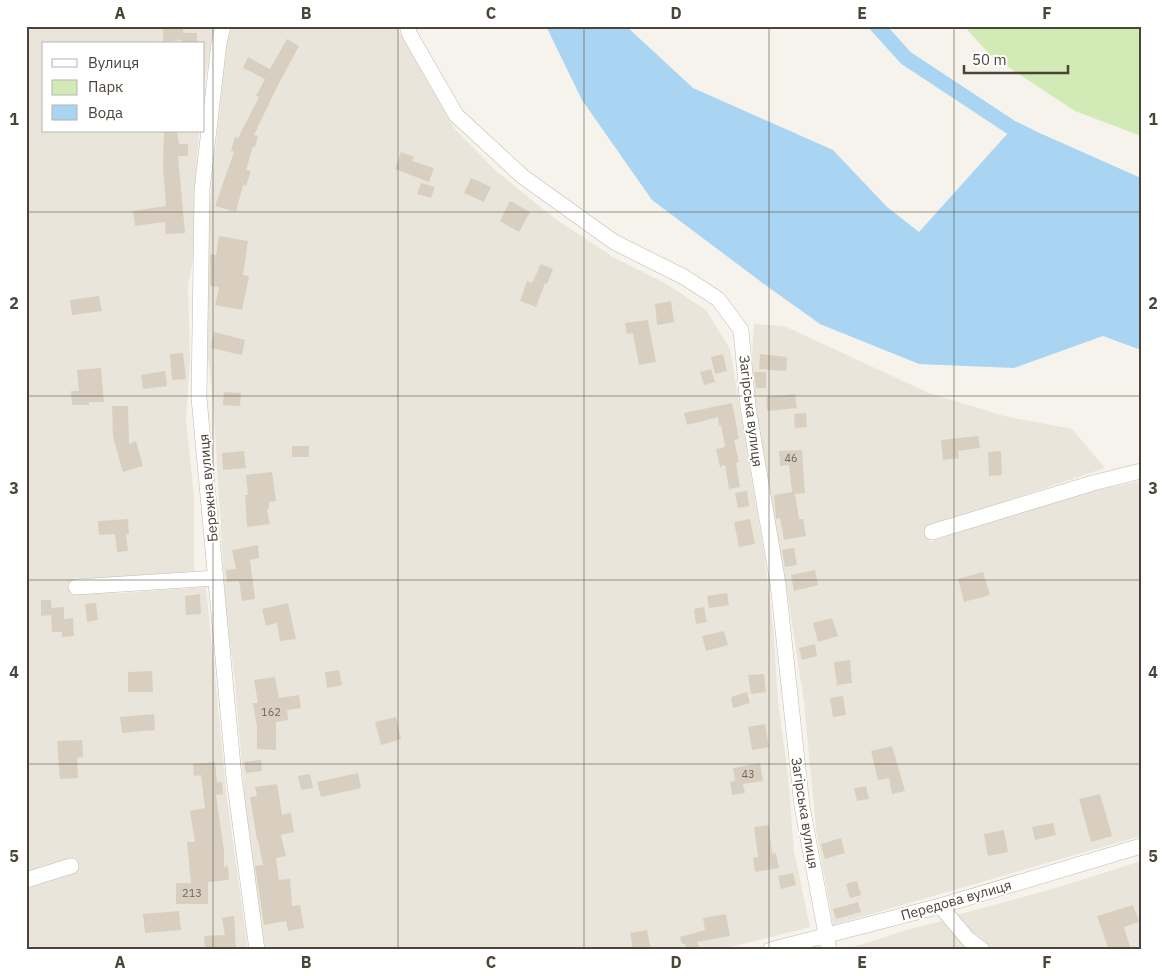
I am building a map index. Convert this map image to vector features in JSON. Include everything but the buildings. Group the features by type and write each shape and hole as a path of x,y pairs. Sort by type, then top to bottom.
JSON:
{"street":[{"name":"Бережна вулиця","path":"222,26 202,190 199,398 234,777 257,950"},
{"name":"Загірська вулиця","path":"407,26 410,36 456,115 522,176 614,242 684,277 718,299 741,330 748,408 778,584 802,806 828,943"},
{"path":"932,532 1093,483 1141,471"},
{"path":"76,587 216,578"},
{"name":"Передова вулиця","path":"770,950 828,943 940,906 1141,846"},
{"path":"26,880 71,866"},
{"path":"940,906 968,939 982,950"}],"shaded area":[{"path":"26,26 215,26 205,78 205,42 42,42 42,132 199,132 194,195 195,250 188,285 190,357 186,421 194,496 194,571 120,578 74,578 72,594 122,593 206,587 227,799 248,950 26,950 26,889 76,871 75,863 26,876"},
{"path":"231,26 396,26 454,128 496,171 554,218 613,257 665,283 706,310 730,349 764,553 773,626 778,702 788,775 794,851 810,927 719,950 265,950 247,827 235,682 226,611 213,401 206,340 208,222 227,41"},
{"path":"754,324 784,326 929,393 1004,416 1072,429 1105,468 925,528 930,542 1041,504 1141,481 1141,836 833,925 816,829 804,702 787,591 750,388"},
{"path":"1141,861 1141,950 991,950 981,945 954,916 1059,887"},
{"path":"942,921 968,950 844,950 910,929"}],"green space":[{"path":"964,26 1141,26 1141,136 1075,111 990,55"}],"water":[{"path":"546,26 626,26 693,88 833,150 887,207 919,232 1017,123 1141,178 1141,350 1103,336 1014,368 919,364 820,324 652,200 582,100"}],"waterway":[{"path":"877,26 906,58 1012,128 1029,136"}]}
